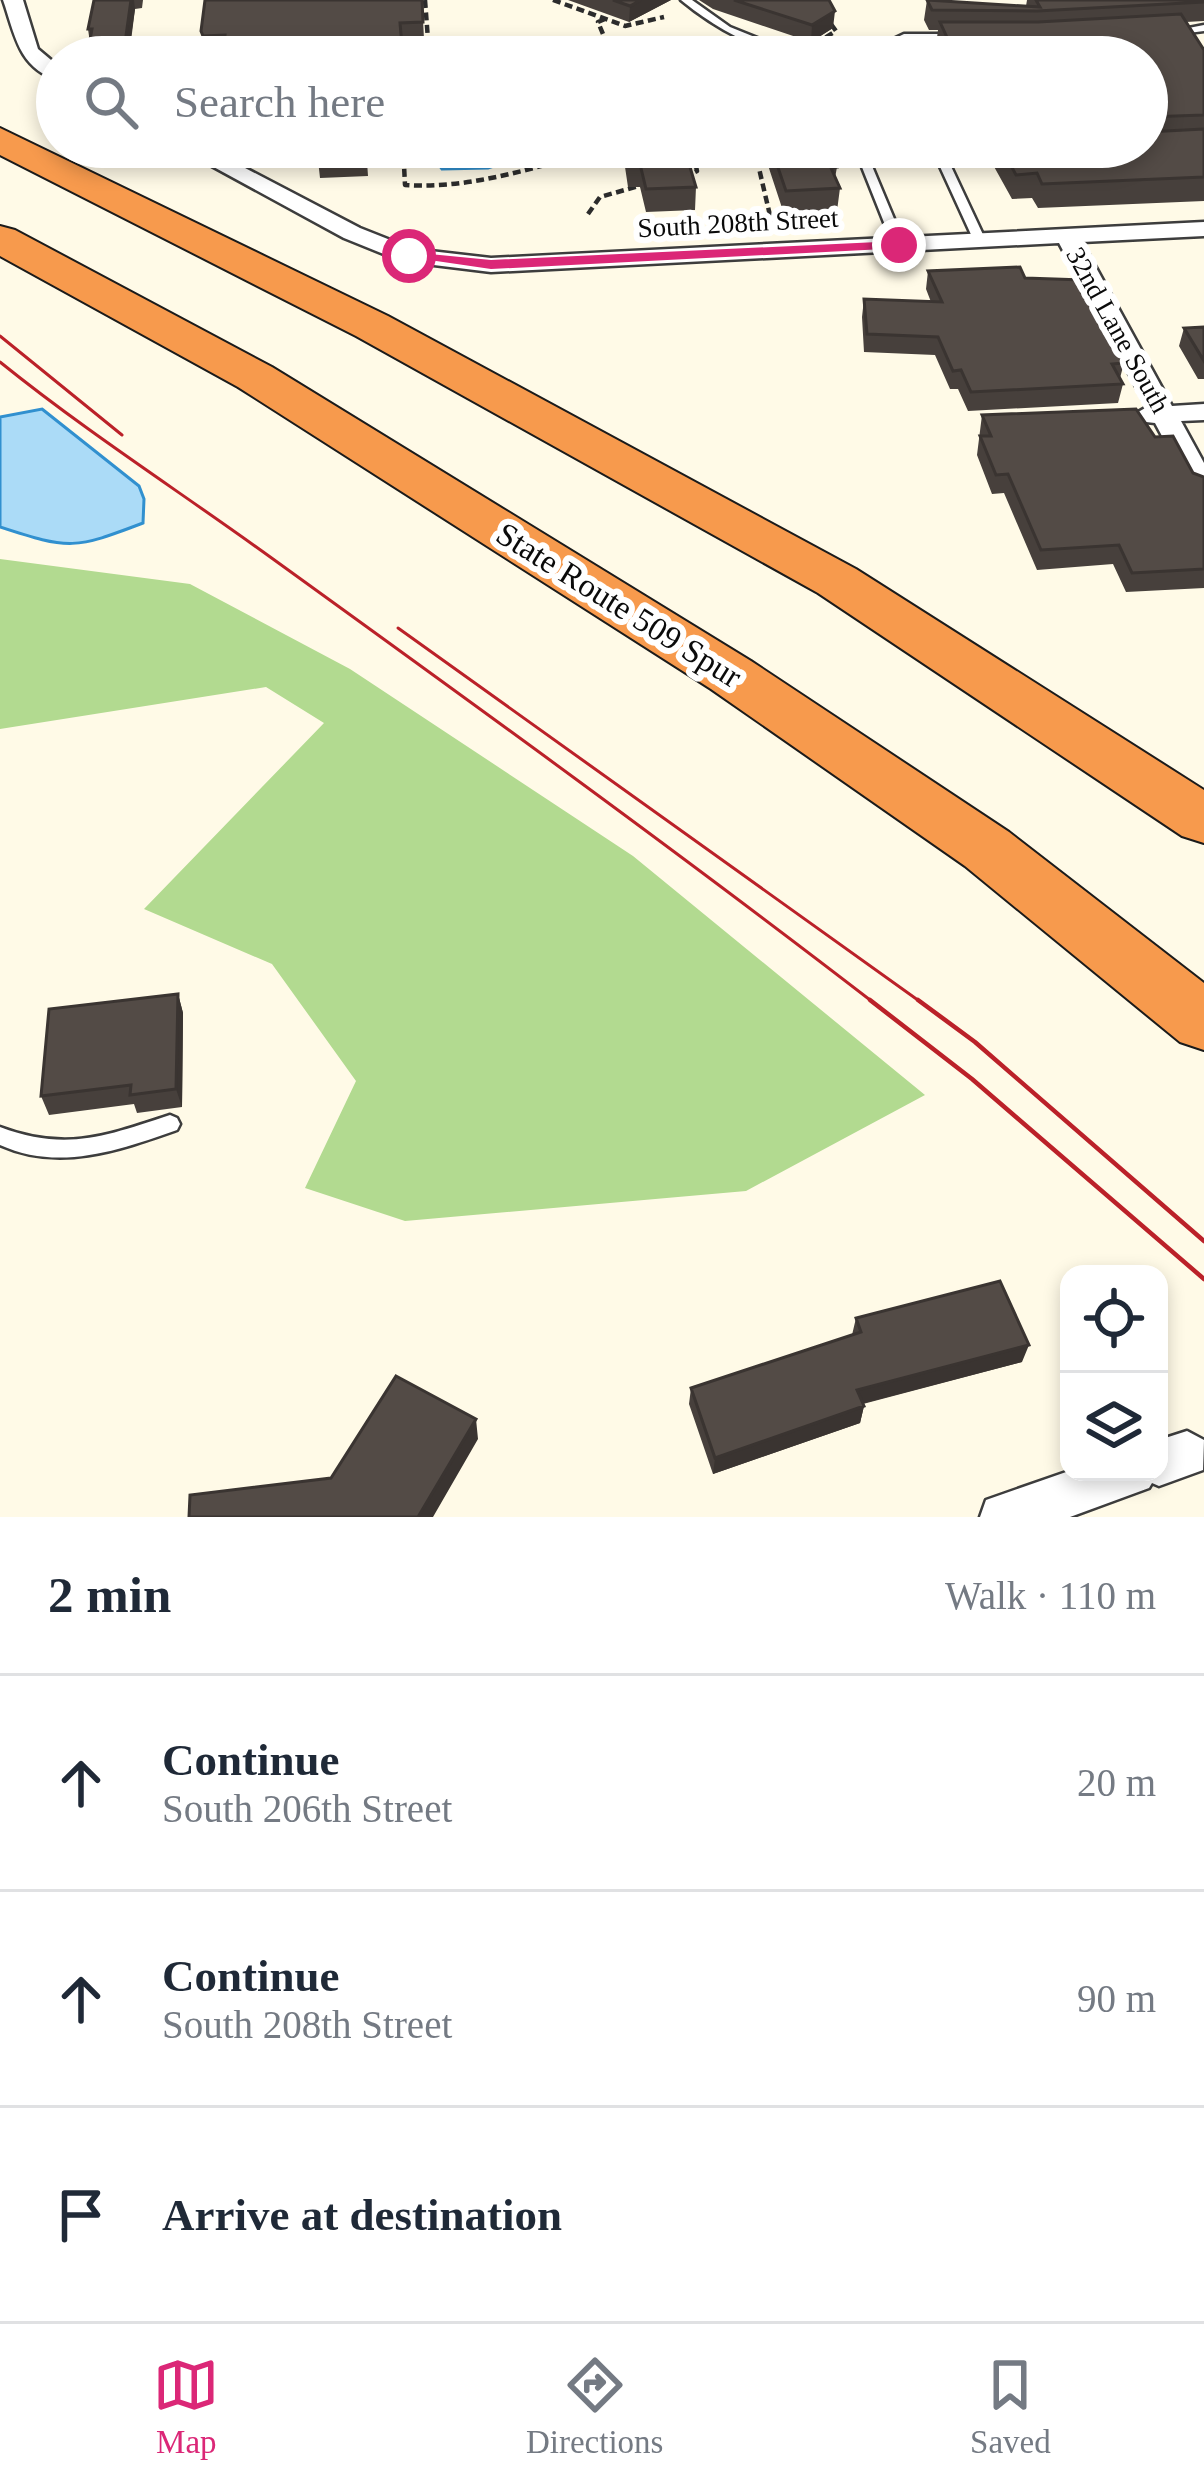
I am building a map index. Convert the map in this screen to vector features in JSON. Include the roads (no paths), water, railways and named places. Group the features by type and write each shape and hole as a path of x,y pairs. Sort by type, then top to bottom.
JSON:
{"highway":[{"path":"0,140 36,158"},
{"path":"56,168 372,326 837,581 1204,820"},
{"name":"State Route 509 Spur","path":"0,239 255,377 730,675 988,849 1204,1022"}],"street":[{"path":"13,0 21,44 36,60"},
{"name":"South 208th Street","path":"228,168 352,233 409,256 491,265 1204,229"},
{"name":"32nd Lane South","path":"1067,236 1204,488"},
{"path":"1121,416 1204,412"},
{"path":"1003,1517 1107,1481"}],"lane":[{"path":"686,0 745,36"},
{"path":"1151,33 1204,28"},
{"path":"868,168 899,245"},
{"path":"946,168 980,241"},
{"path":"0,1136 57,1150 117,1141 170,1124"}],"water":[{"path":"42,409 139,486 143,523 72,543 0,527 0,417"}],"tram line":[{"path":"0,336 122,435"},
{"path":"0,362 575,779 874,1003"},
{"path":"398,628 922,1003"},
{"path":"870,1000 972,1079 1204,1279"},
{"path":"918,1000 975,1042 1204,1241"}]}
